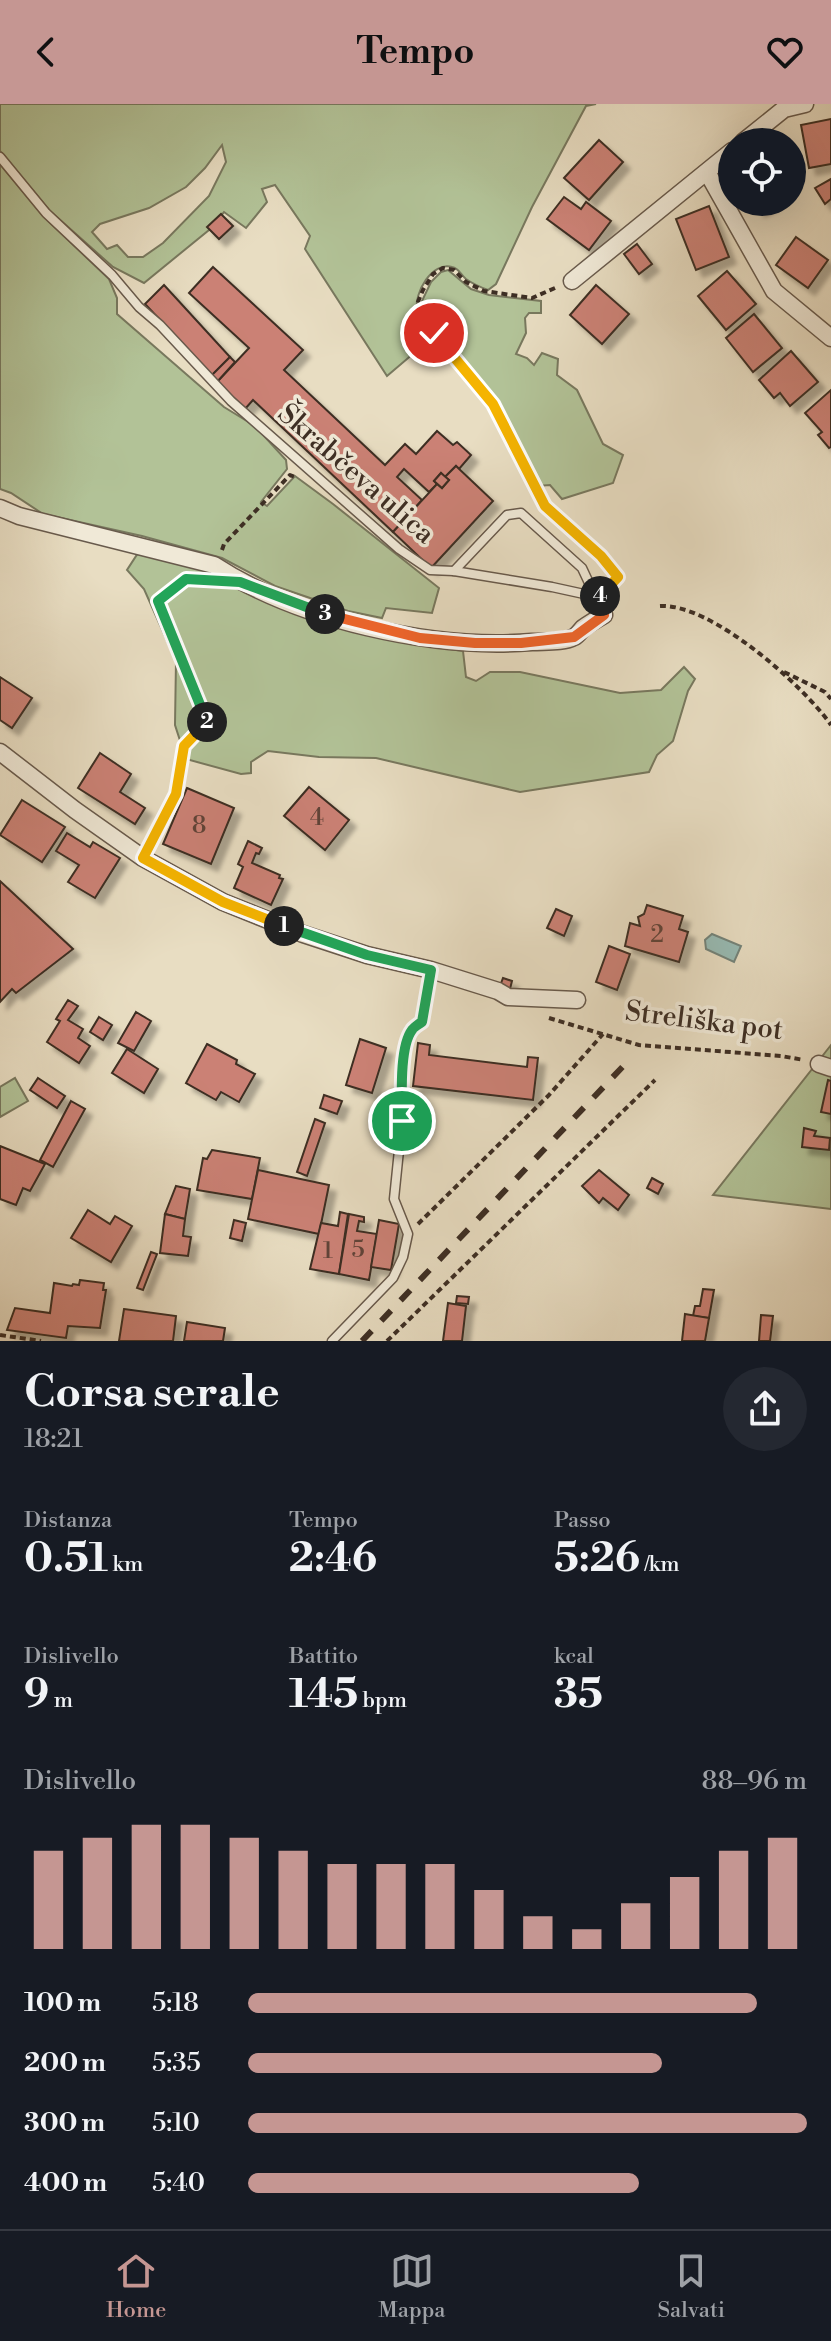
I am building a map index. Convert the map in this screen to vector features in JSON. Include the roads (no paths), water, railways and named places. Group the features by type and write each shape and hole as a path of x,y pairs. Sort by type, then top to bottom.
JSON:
{"street":[{"path":"757,128 780,106 805,104"},
{"path":"572,281 718,163"},
{"path":"707,172 774,291 831,338"},
{"path":"0,508 19,516 214,565 240,582 300,605 343,620 420,638 475,643 552,641 574,637 600,607"},
{"path":"0,752 143,858 223,902 367,955 431,970 508,997 577,1000"}],"lane":[{"name":"Škrabčeva ulica","path":"0,157 46,213 112,275 231,401 399,549 430,570 552,587 584,594 600,607"},
{"path":"454,571 507,515 521,513 582,568 600,607"},
{"path":"332,1341 393,1278 403,1257 408,1234 394,1199 402,1121 401,1086 406,1046 412,1029 422,1022"}],"water":[{"path":"712,934 741,946 734,962 706,949 705,940"}],"railway":[{"path":"362,1341 631,1058"}]}
